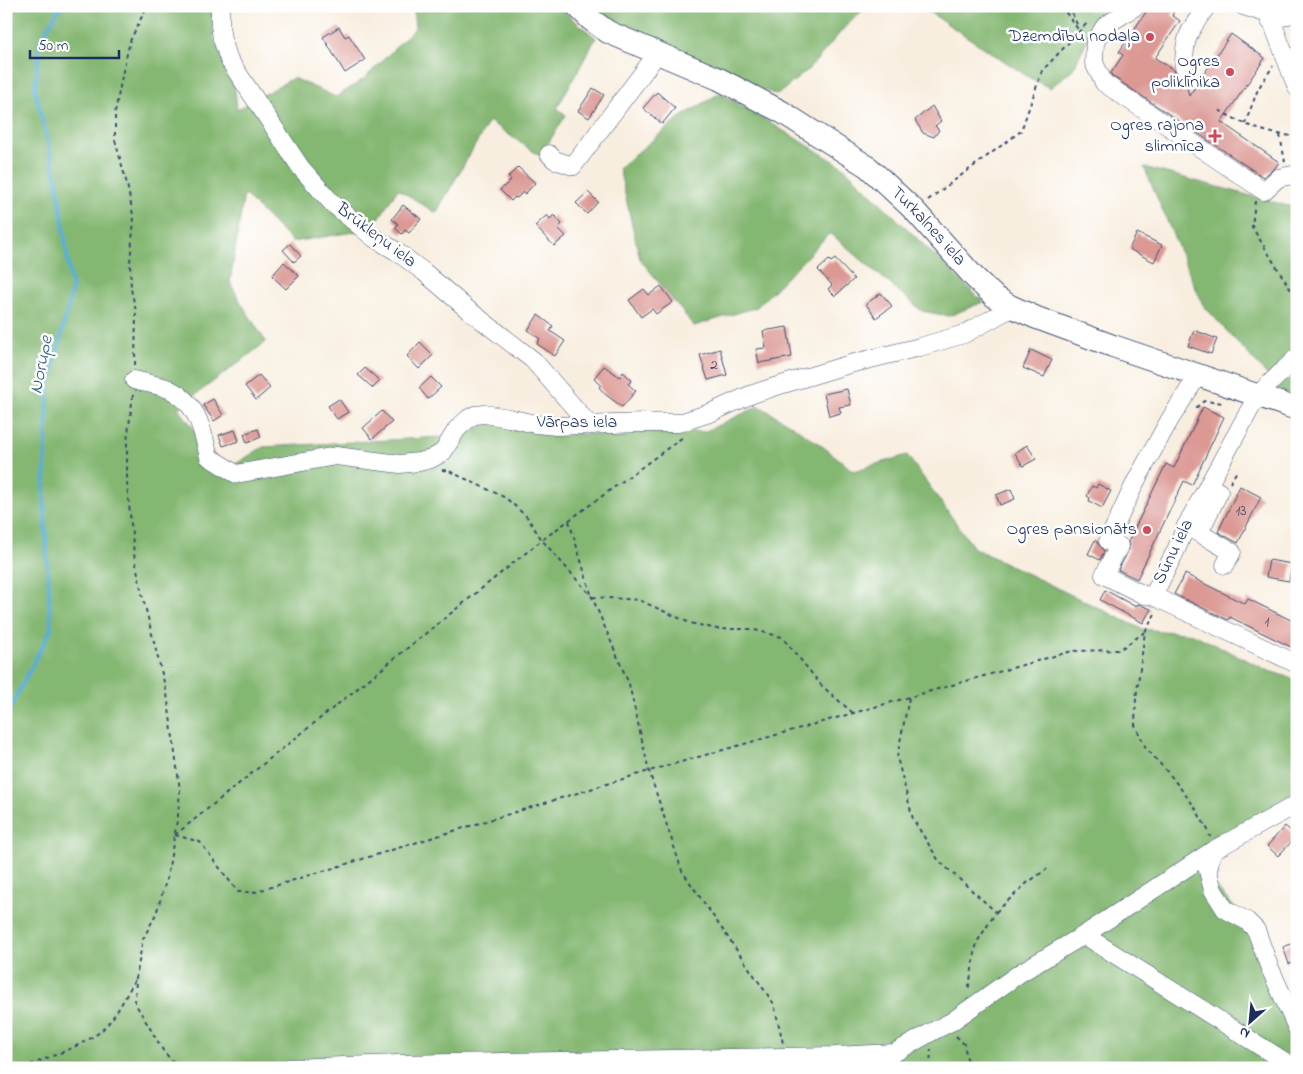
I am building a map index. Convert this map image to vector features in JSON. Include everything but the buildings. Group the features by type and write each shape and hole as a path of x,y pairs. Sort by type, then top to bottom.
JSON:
{"main road":[{"name":"Turkalnes iela","path":"577,6 590,20 608,32 656,54 719,79 782,112 868,167 914,210 974,277 995,297 1010,306 1113,346 1297,409"}],"street":[{"name":"Brūkleņu iela","path":"220,6 222,39 229,60 301,168 332,203 374,238 396,251 424,272 466,308 533,360 585,420 592,425"},
{"path":"1136,6 1105,26 1095,42 1094,63 1104,83 1264,191 1278,178 1292,175"},
{"path":"1184,68 1186,40 1191,29 1207,6"},
{"path":"1243,6 1268,14 1297,12"},
{"path":"1268,14 1297,88"},
{"path":"549,154 555,160 573,166 656,54"},
{"name":"Vārpas iela","path":"134,380 169,390 191,405 202,426 209,457 236,474 336,456 400,464 431,459 443,452 457,429 475,415 485,414 535,424 556,426 679,423 697,418 750,394 850,364 964,334 1006,311 1010,306"},
{"name":"Sūnu iela","path":"1297,357 1258,396 1208,485 1193,530 1176,550 1157,598 1297,664"},
{"path":"1157,598 1144,595 1104,576 1119,546 1108,541 1139,475 1169,421 1198,375"},
{"path":"1193,530 1232,552 1226,565"},
{"path":"289,1068 894,1053 964,1013 1020,973 1084,936 1212,850 1297,804"},
{"path":"1212,850 1208,871 1213,890 1225,909 1247,921 1256,930 1269,966 1297,1028"},
{"path":"1084,936 1295,1068"}],"path":[{"path":"147,6 130,41 115,113 115,140 127,184 134,220 130,262 131,289 136,311 134,380 127,441 127,484 136,562 167,694 180,790 175,835 167,878 156,914 143,940 136,978 136,1003 164,1052 179,1068"},
{"path":"1061,6 1080,32"},
{"path":"1069,6 1080,32"},
{"path":"914,210 1021,131 1042,71 1091,20"},
{"path":"1245,124 1258,90 1282,50"},
{"path":"1219,110 1260,130 1280,135 1297,136"},
{"path":"1280,135 1292,175"},
{"path":"1256,186 1252,227 1297,300"},
{"path":"1192,412 1204,401 1230,402"},
{"path":"175,835 542,540 688,433 697,418"},
{"path":"1229,484 1238,468"},
{"path":"441,469 506,498 527,517 542,540 592,597 639,600 690,623 717,630 752,629 782,637 822,686 853,713"},
{"path":"568,520 592,597 629,684 649,771 682,871 774,1004 786,1056"},
{"path":"1157,598 1145,632 1136,698 1135,725 1146,748 1194,806 1209,832 1212,850"},
{"path":"175,835 200,842 238,892 255,892 649,771 1072,651 1119,650 1145,632"},
{"path":"909,698 897,757 913,819 938,860 996,912"},
{"path":"964,1013 977,942 996,912 1027,883 1047,869"},
{"path":"23,1068 82,1042 102,1030 116,1014 136,978"},
{"path":"938,1029 952,1033 964,1044 970,1068"}],"green space":[{"path":"6,6 211,6 214,40 233,70 237,110 293,78 336,97 364,79 415,28 413,6 557,6 596,38 557,108 566,115 540,156 489,121 436,213 398,189 372,229 292,242 244,194 230,282 266,342 178,408 226,470 263,447 461,436 488,423 574,434 656,431 704,432 759,406 808,436 853,471 907,455 974,548 1142,629 1193,634 1269,671 1297,680 1297,804 1212,850 1210,881 1247,921 1297,1028 1297,1068 6,1068"},
{"path":"588,6 867,6 845,27 809,69 777,95 739,80 604,19"},
{"path":"920,6 1132,6 1092,30 1073,69 1050,88 1030,78"},
{"path":"720,93 842,166 983,302 949,316 922,311 830,233 757,307 694,326 640,259 619,168 679,118"},
{"path":"1144,167 1292,207 1297,204 1297,396 1283,392 1203,305"}],"waterway":[{"name":"Norupe","path":"6,730 7,714 51,629 44,498 48,390 72,290 57,181 35,90 40,41 62,6"}],"place":[{"name":"Dzemdību nodaļa","path":"1150,37"},
{"name":"Ogres poliklīnika","path":"1230,72"},
{"name":"Ogres rajona slimnīca","path":"1215,136"},
{"name":"Ogres pansionāts","path":"1147,530"}]}
